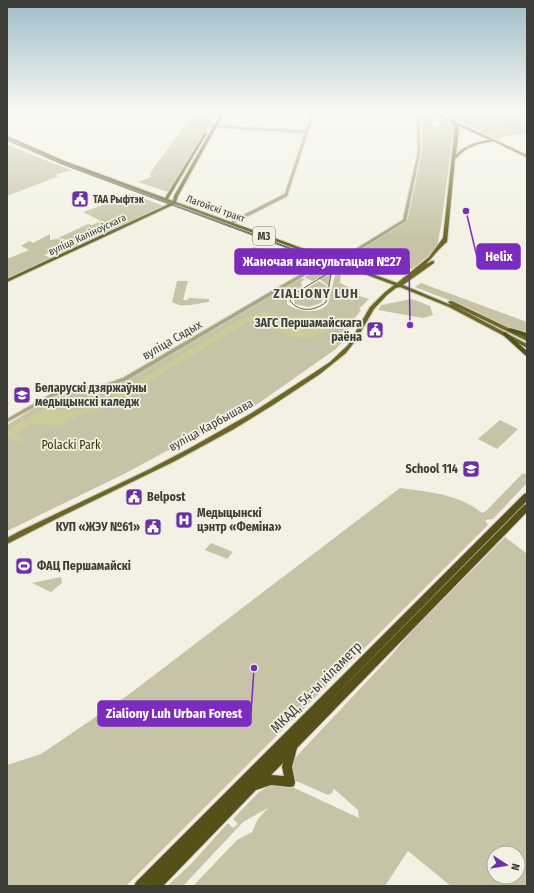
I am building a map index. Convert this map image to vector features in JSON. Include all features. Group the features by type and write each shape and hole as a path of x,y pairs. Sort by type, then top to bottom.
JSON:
{"highway":[{"path":"508,332 527,335"},
{"path":"508,332 527,354"},
{"path":"520,510 527,496"},
{"name":"МКАД, 54-ы кіламетр","path":"155,886 293,746 520,510"},
{"name":"МКАД, 54-ы кіламетр","path":"140,886 520,510"},
{"path":"251,788 271,780 290,782 287,767 293,746"}],"main road":[{"name":"Лагойскі тракт","path":"50,155 83,169 167,198 328,260 339,262"},
{"path":"167,198 194,155"},
{"path":"174,201 198,155"},
{"name":"вуліца Карбышава","path":"7,541 159,467 272,404 311,377 348,348 355,340 368,312 398,285 424,267 442,251 445,239 454,155"},
{"path":"454,159 457,155"},
{"path":"184,170 190,170"},
{"name":"вуліца Каліноўскага","path":"7,281 174,201"},
{"name":"Лагойскі тракт","path":"270,237 339,262 451,306 527,339"},
{"name":"Лагойскі тракт","path":"508,332 527,346"}],"street":[{"path":"231,222 286,195 299,155"},
{"path":"339,262 405,220 418,155"},
{"name":"вуліца Сядых","path":"7,421 53,395 110,384 125,379 328,260"}],"green space":[{"path":"7,155 32,155 73,171 67,171 55,175 59,176 7,196"},
{"path":"163,155 191,155 168,192 138,182 151,177 150,173"},
{"path":"421,155 450,155 441,226 437,246 431,254 412,269 359,251 403,224 408,218"},
{"path":"133,194 163,206 83,243 58,238 88,224 92,225 101,221 83,212"},
{"path":"50,234 50,240 58,239 80,245 61,253 53,251 44,255 51,258 7,278 7,259 29,250 21,246 29,241 33,243"},
{"path":"254,247 262,250 278,249 298,257 291,261 265,251 259,254 248,251"},
{"path":"322,266 332,270 329,286 318,278 313,281 305,278"},
{"name":"Polacki Park","path":"337,268 341,270 340,283 360,292 356,295 369,299 359,309 361,310 343,341 336,349 256,405 217,424 122,475 7,531 7,425 40,404 62,395 109,386 125,381 301,278 305,279 301,282 302,286 287,296 287,304 302,310 319,310 328,304"},
{"path":"177,281 188,281 183,300 187,300 189,298 209,299 209,302 180,305 172,302"},
{"path":"319,281 327,286 328,289 321,303 309,307 295,304 294,298 297,294"},
{"path":"421,283 527,322 527,334 511,329 469,308 415,287"},
{"path":"412,299 430,306 433,315 423,318 378,310 381,305"},
{"path":"500,420 518,429 497,449 478,439"},
{"path":"523,473 527,475 527,483 493,519 485,520 488,525 126,886 7,886 7,765 41,754 128,695 400,488 454,498 482,513 486,511"},
{"path":"505,537 527,554 527,886 451,886 408,851 385,886 193,886 237,840 252,832 258,819 268,808 243,822 183,886 167,886 189,866 228,823 233,828 238,824 233,819 259,792 271,785 288,785 359,818 358,810 333,788 333,792 328,795 294,780 292,766 294,759 389,658 409,634"},
{"path":"211,543 233,552 227,559 205,550"},
{"path":"61,577 62,583 51,592 32,583"}],"shaded area":[{"path":"263,312 274,313 287,319 303,315 318,317 323,320 326,324 325,328 328,329 326,332 301,339 285,334 261,322 248,322 101,410 81,415 59,426 32,423 15,434 21,435 20,438 25,440 22,443 17,440 12,440 13,437 7,438 7,430 42,410 53,409 73,411 97,406 241,319"}],"tram line":[{"path":"40,155 64,165 325,262 330,266 330,272 291,296 290,301 294,305 303,309 312,309 326,302 332,269 330,264 325,261 42,155"}],"place":[{"name":"ТАА Рыфтэк","path":"80,199"},
{"name":"Helix","path":"466,211"},
{"name":"Жаночая кансультацыя №27","path":"410,325"},
{"name":"ЗАГС Першамайскага раёна","path":"375,330"},
{"name":"Беларускі дзяржаўны медыцынскі каледж","path":"22,395"},
{"name":"School 114","path":"471,469"},
{"name":"Belpost","path":"134,497"},
{"name":"Медыцынскі цэнтр «Феміна»","path":"184,520"},
{"name":"КУП «ЖЭУ №61»","path":"153,527"},
{"name":"ФАЦ Першамайскі","path":"24,566"},
{"name":"Zialiony Luh Urban Forest","path":"254,668"}],"district":[{"name":"ZIALIONY LUH","path":"316,293"}]}
